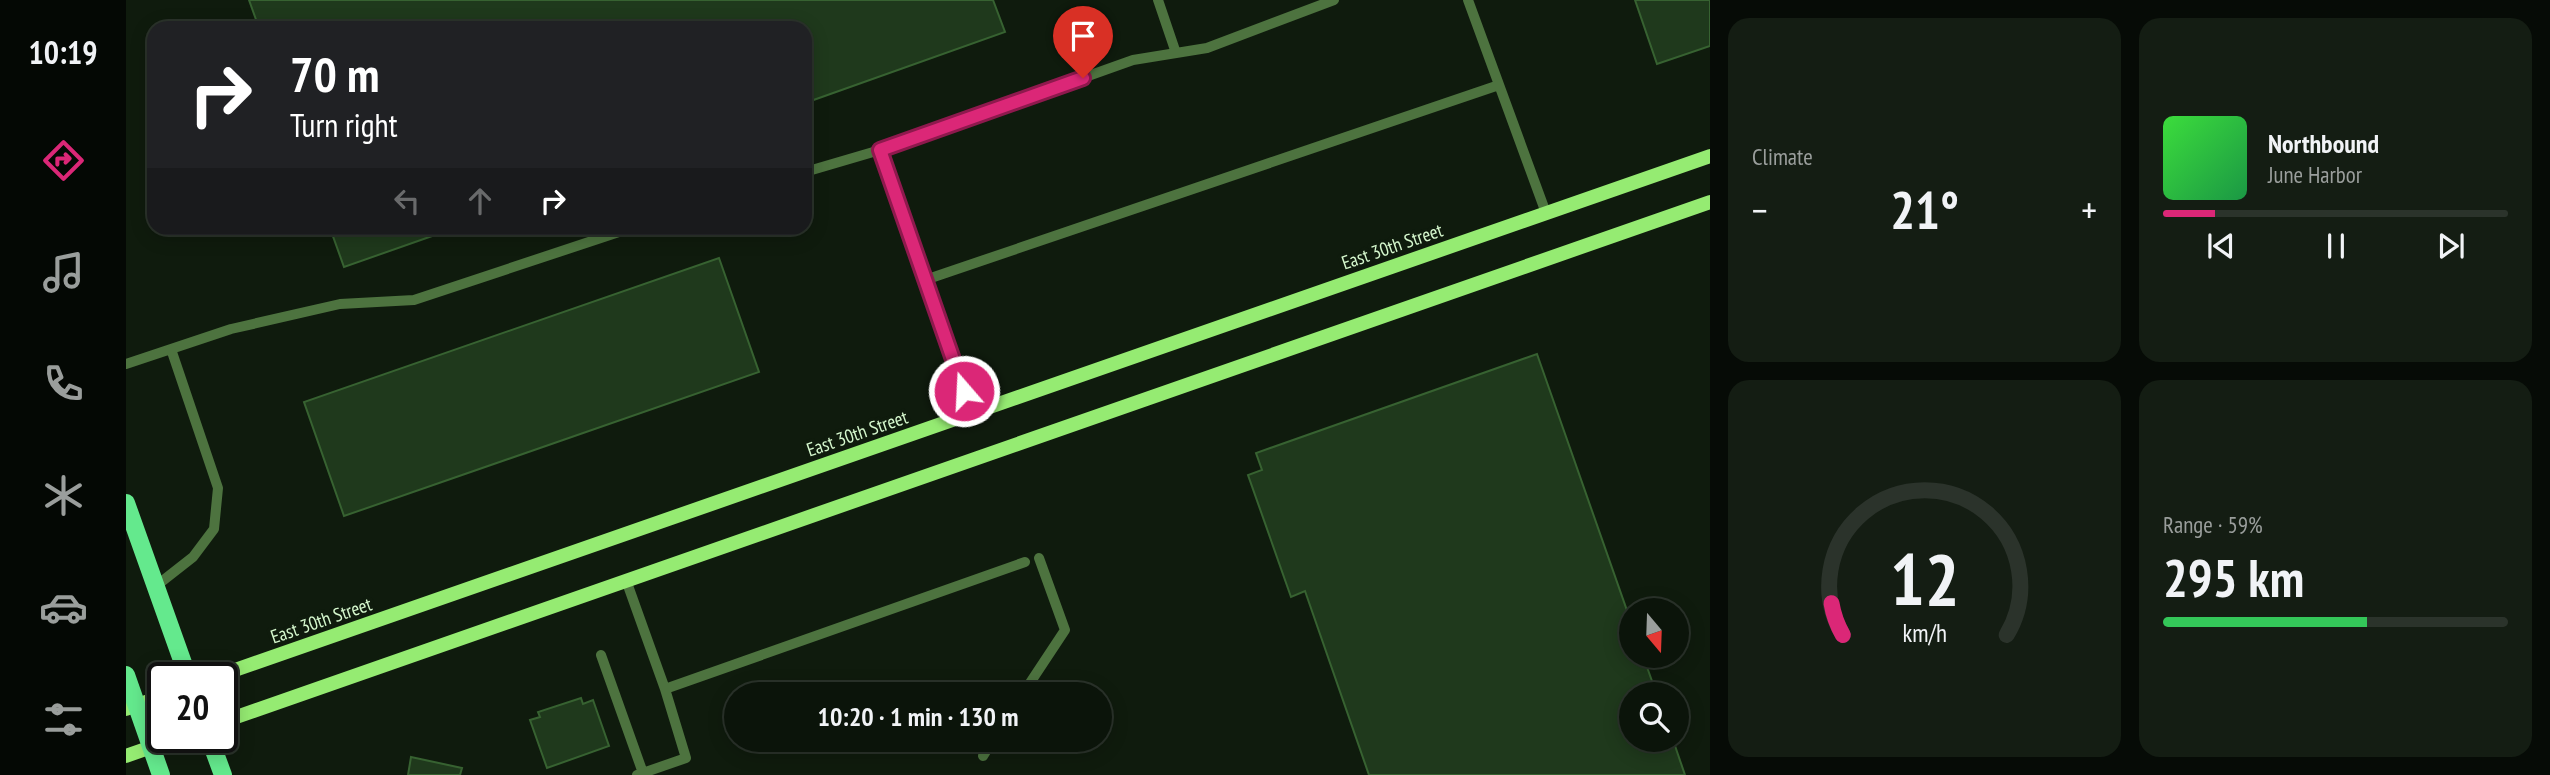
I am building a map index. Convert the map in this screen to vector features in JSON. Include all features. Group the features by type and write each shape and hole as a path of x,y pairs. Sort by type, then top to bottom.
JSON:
{"main road":[{"name":"East 30th Street","path":"238,669 1710,156"},
{"path":"238,716 1710,202"},
{"path":"126,503 183,662"},
{"path":"126,675 131,707 147,739"},
{"path":"126,756 147,748"},
{"path":"153,753 161,775"},
{"path":"215,753 223,775"}],"lane":[{"path":"1157,0 1176,53"},
{"path":"812,170 880,150 1133,60 1207,48 1334,0"},
{"path":"1460,0 1468,0 1546,213"},
{"path":"925,280 1499,85"},
{"path":"880,150 972,414"},
{"path":"126,364 231,329 340,304 414,300 610,235"},
{"path":"156,586 193,557 214,529 218,488 171,349"},
{"path":"1030,682 1065,629 1038,558"},
{"path":"665,689 1026,562"},
{"path":"601,654 640,774 686,758 665,689 626,580"}],"building":[{"path":"249,0 993,0 1005,32 812,101 812,21 256,21"},
{"path":"1635,0 1710,0 1710,46 1657,64"},
{"path":"333,235 435,235 344,267"},
{"path":"719,258 759,372 344,516 304,402"},
{"path":"1537,354 1623,598 1619,598 1619,668 1647,668 1652,682 1619,682 1619,752 1677,752 1685,775 1369,775 1305,591 1291,597 1248,475 1262,470 1256,453"},
{"path":"581,698 583,704 593,700 609,746 547,768 530,720 540,717 538,712"},
{"path":"411,757 462,768 460,775 408,775"}],"route":[{"path":"964,391 880,150 1083,78"}]}
